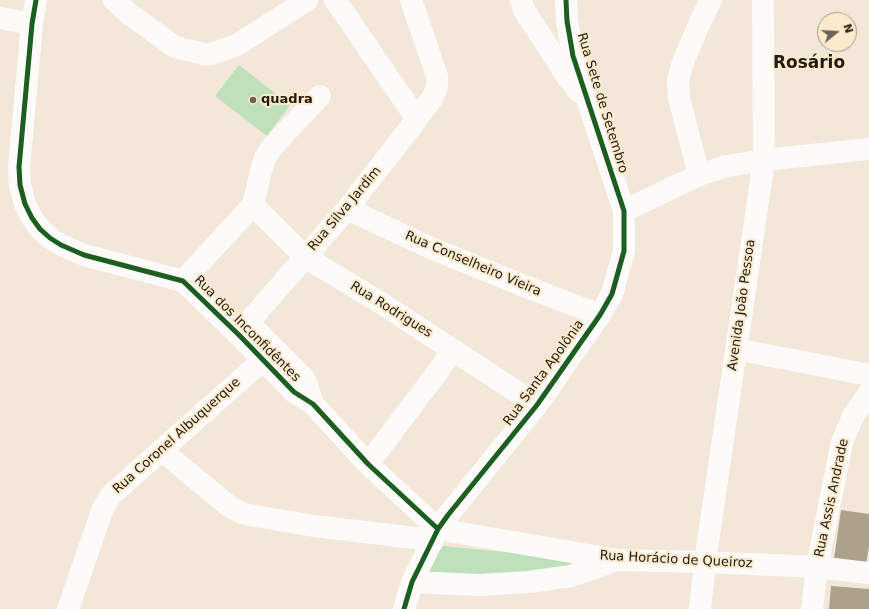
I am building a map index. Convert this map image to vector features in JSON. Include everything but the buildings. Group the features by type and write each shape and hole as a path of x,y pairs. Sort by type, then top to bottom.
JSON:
{"street":[{"name":"Rua dos Inconfidêntes","path":"36,0 32,24 18,167 24,204 40,229 61,245 84,255 183,281 240,336 294,392 313,404 435,535"},
{"path":"114,0 128,13 175,47 208,55 237,45 307,0"},
{"path":"335,0 418,119"},
{"name":"Rua Silva Jardim","path":"313,404 303,377 256,330 252,322 252,318 347,209 418,119 433,97 437,87 437,76 411,0"},
{"path":"521,0 524,10 568,78 591,109"},
{"name":"Rua Sete de Setembro","path":"566,0 566,21 573,56 624,211"},
{"path":"699,175 679,98 678,80 683,62 711,0"},
{"name":"Avenida João Pessoa","path":"700,609 705,562 764,160 763,0"},
{"path":"0,18 32,24"},
{"path":"183,281 253,205 265,158 272,147 320,96"},
{"path":"624,211 699,175 727,166 764,160 869,149"},
{"name":"Rua Rodrigues","path":"253,205 305,257 381,303 537,405"},
{"name":"Rua Conselheiro Vieira","path":"347,209 438,251 600,315"},
{"name":"Rua Santa Apolônia","path":"404,609 412,582 435,535 448,515 537,405 600,315 612,294 624,251 624,211"},
{"path":"736,349 869,375"},
{"path":"368,464 454,350"},
{"name":"Rua Coronel Albuquerque","path":"68,609 103,508 111,495 263,360"},
{"name":"Rua Assis Andrade","path":"812,609 817,567 842,442 853,416 869,393"},
{"name":"Rua Horácio de Queiroz","path":"161,450 230,507 244,514 314,526 435,535 617,560 817,567 869,574"},
{"path":"412,582 480,585 529,582 571,576 617,560"}],"green space":[{"name":"quadra","path":"239,65 290,105 267,136 215,96"},
{"path":"443,546 629,564 410,590"}],"cycle path":[{"path":"36,0 32,24 19,167 20,185 25,204 32,218 40,229 61,245 84,255 183,281 240,336 294,392 313,404 368,464 438,529"},
{"path":"404,609 412,582 438,529 537,405 600,315 612,294 624,251 624,211 573,56 567,21 566,0"}],"place":[{"name":"quadra","path":"253,100"}],"district":[{"name":"Rosário","path":"809,64"}]}
